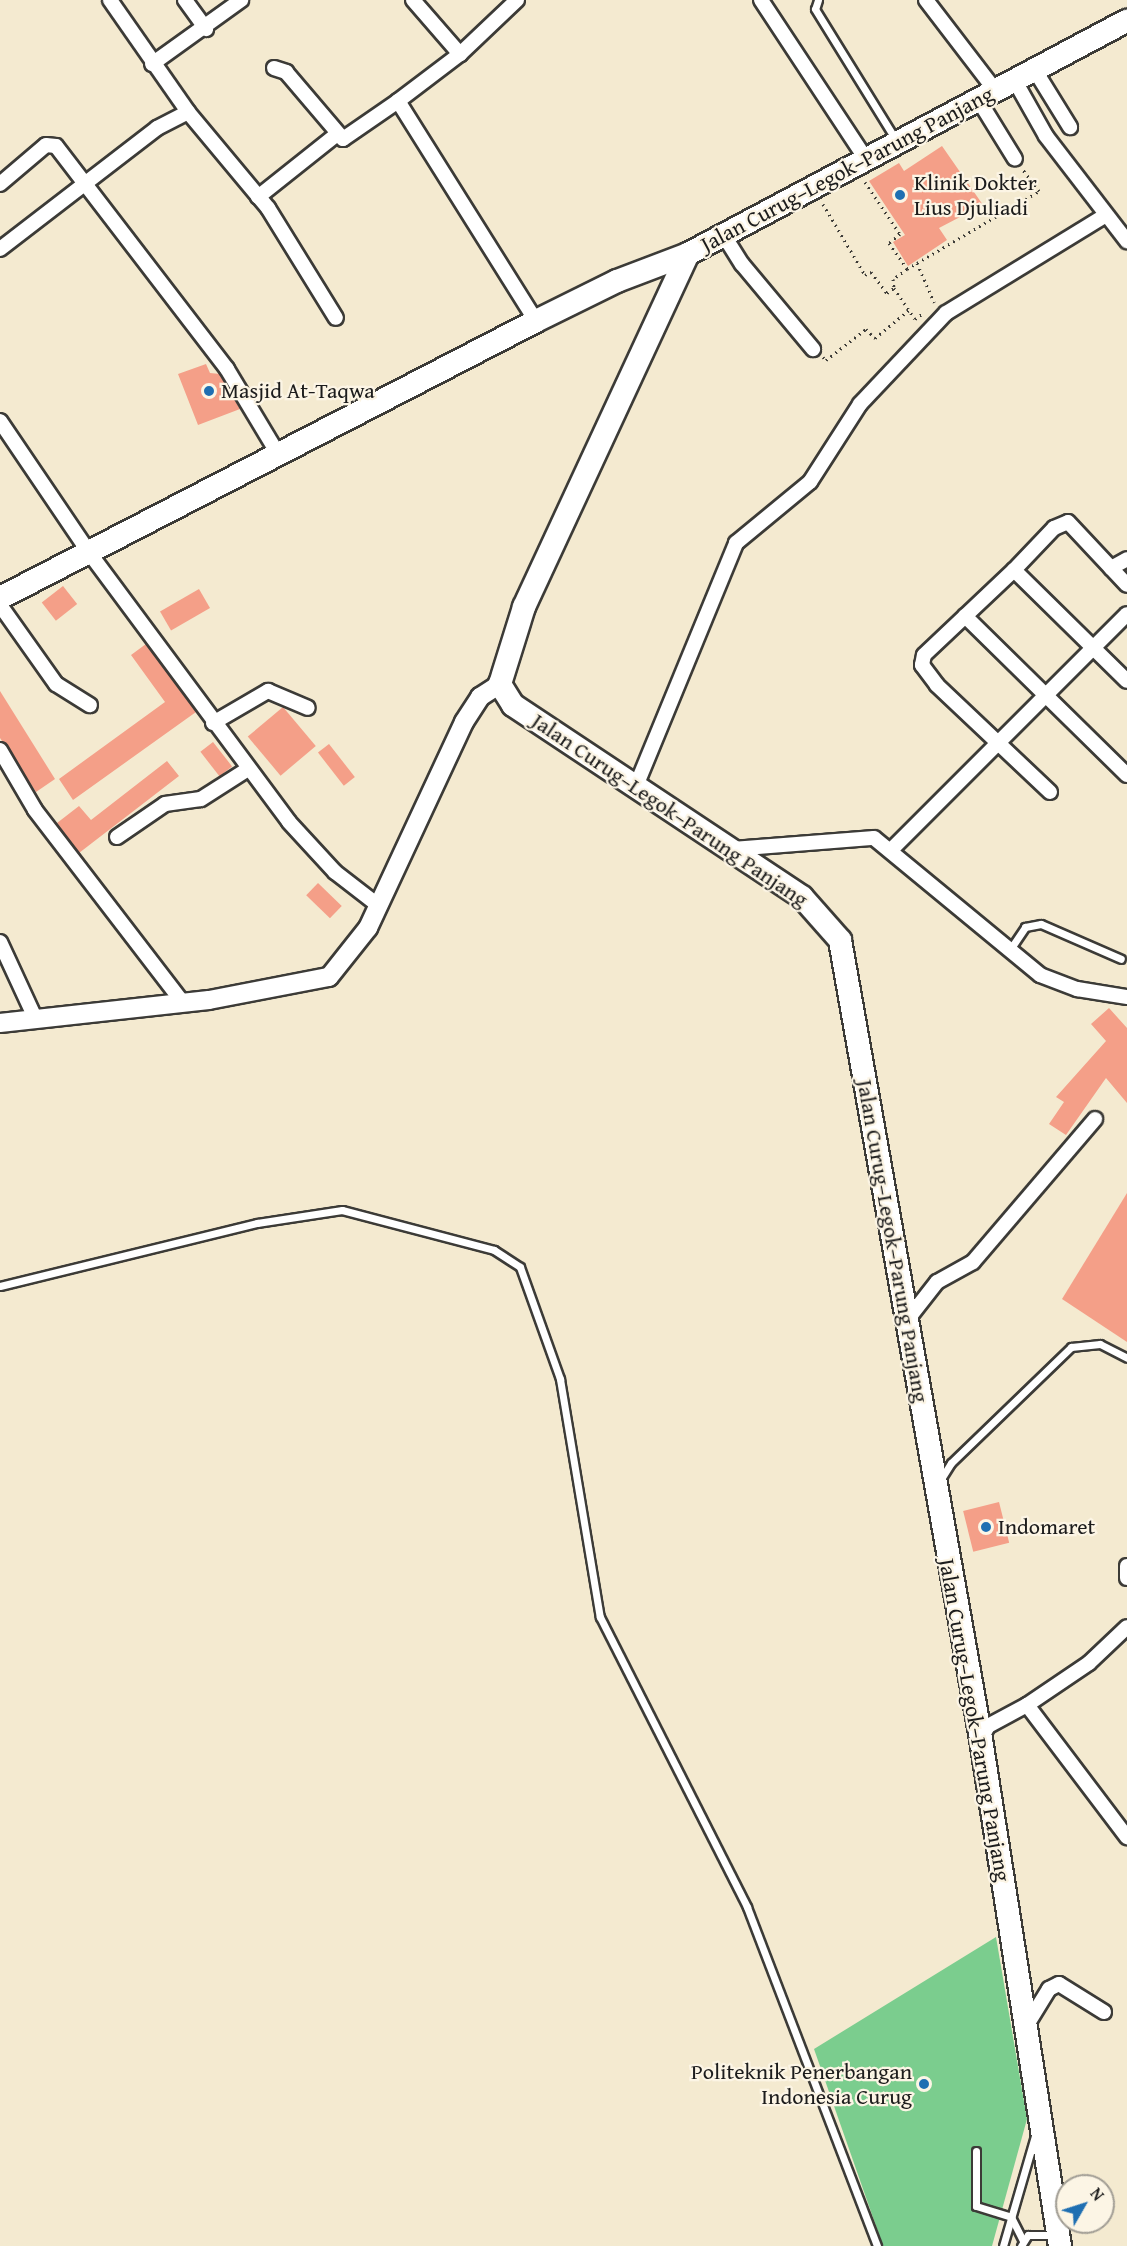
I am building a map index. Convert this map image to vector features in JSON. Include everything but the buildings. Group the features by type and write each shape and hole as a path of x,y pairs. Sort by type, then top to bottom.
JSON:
{"main road":[{"name":"Jalan Curug–Legok–Parung Panjang","path":"1059,2241 1024,2030 981,1739 934,1490 909,1319 840,940 802,897 513,705 500,684 524,607 688,254 996,90 1036,72 1127,21"},
{"path":"0,598 536,321 688,254"}],"street":[{"path":"110,0 152,64 188,112 258,197 336,318"},
{"path":"185,0 206,29"},
{"path":"152,64 206,29 241,0"},
{"path":"413,0 460,54"},
{"path":"258,197 336,135 348,136 460,54 517,0"},
{"path":"761,0 860,162"},
{"path":"926,0 996,90 1127,241"},
{"path":"274,68 286,72 336,135"},
{"path":"1036,72 1070,127"},
{"path":"996,90 1015,159"},
{"path":"398,101 536,321"},
{"path":"2,245 81,185 188,112"},
{"path":"0,184 51,144 227,369 278,454"},
{"path":"636,786 736,543 810,482 860,404 941,309 1104,216"},
{"path":"730,232 728,242 742,264 813,349"},
{"path":"0,421 88,551 248,769 335,872 379,906"},
{"path":"1050,792 998,744 922,665 924,655 1061,522 1074,526 1127,585"},
{"path":"1112,568 1127,559"},
{"path":"1014,570 1127,681"},
{"path":"0,605 56,684 90,705"},
{"path":"892,849 1045,695 1094,650 1127,614"},
{"path":"965,616 1127,775"},
{"path":"0,1023 183,1003 329,977 357,948 379,906 464,722 480,697 500,684"},
{"path":"213,723 268,691 308,708"},
{"path":"0,750 35,810 183,1003"},
{"path":"117,837 165,804 201,799 248,769"},
{"path":"733,849 868,838 892,849 1009,951 1040,975 1077,989 1127,997"},
{"path":"0,942 36,1020"},
{"path":"909,1319 938,1282 961,1271 988,1245 1095,1119"},
{"path":"1127,1566 1127,1578"},
{"path":"981,1739 988,1726 1027,1705 1089,1663 1127,1628"},
{"path":"1027,1705 1127,1837"},
{"path":"1024,2030 1054,1986 1064,1985 1104,2012"}],"lane":[{"path":"818,0 815,9 898,142"},
{"path":"1009,951 1025,927 1041,924 1121,959"},
{"path":"0,1286 257,1224 342,1210 495,1250 520,1267 560,1379 600,1617 747,1907 877,2246"},
{"path":"934,1490 951,1463 1071,1347 1100,1344 1127,1358"},
{"path":"1003,2246 1040,2119"},
{"path":"976,2151 976,2206 1011,2217 1022,2243 1039,2232 1059,2241"}],"path":[{"path":"917,263 941,309 915,319 894,288 892,279 917,263 1040,191 1015,159"},
{"path":"860,162 900,234 889,243 908,269"},
{"path":"812,188 865,275 871,272 887,293 894,288"},
{"path":"813,349 826,360 866,329 875,338 909,310"}],"green space":[{"name":"Politeknik Penerbangan Indonesia Curug","path":"996,1937 1027,2119 992,2246 883,2246 814,2049"}],"place":[{"name":"Klinik Dokter Lius Djuliadi","path":"900,195"},
{"name":"Masjid At-Taqwa","path":"209,391"},
{"name":"Indomaret","path":"986,1527"},
{"name":"Politeknik Penerbangan Indonesia Curug","path":"924,2084"}]}
